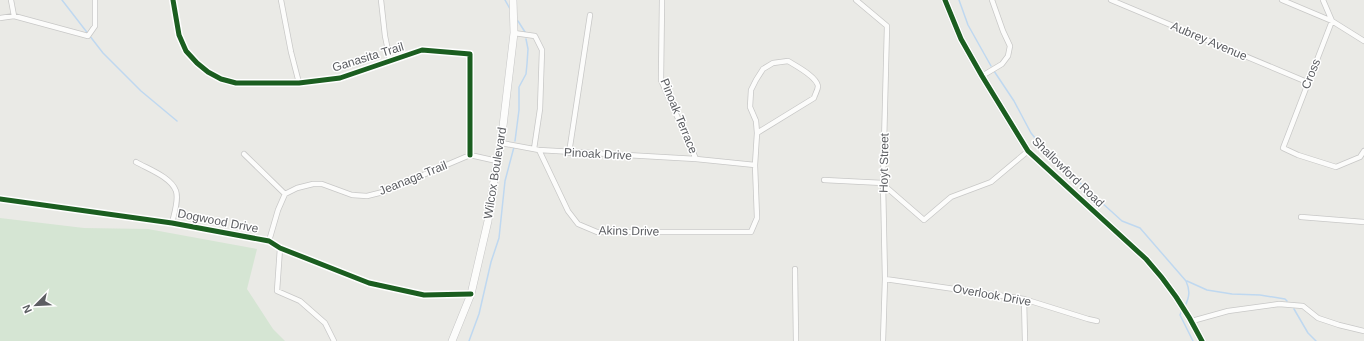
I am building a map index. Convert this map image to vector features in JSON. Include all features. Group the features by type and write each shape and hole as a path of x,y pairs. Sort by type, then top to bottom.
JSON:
{"main road":[{"name":"Wilcox Boulevard","path":"452,341 471,294 488,221 501,143 514,34 513,0"}],"street":[{"path":"11,0 14,16"},
{"path":"0,18 14,16 88,36 95,26 95,0"},
{"name":"Ganasita Trail","path":"173,0 179,35 186,51 196,63 208,72 221,79 236,83 299,83 340,78 422,50 470,54 470,155"},
{"path":"281,0 291,52 299,83"},
{"path":"381,0 385,36 390,60"},
{"name":"Pinoak Terrace","path":"662,0 661,80 696,159"},
{"name":"Hoyt Street","path":"856,0 887,26 884,183 885,279 883,341"},
{"name":"Shallowford Road","path":"945,0 961,39 1028,151 1146,259 1158,272 1192,321 1202,341"},
{"path":"982,76 1002,64 1008,56 1010,46 992,0"},
{"name":"Aubrey Avenue","path":"1111,0 1308,82"},
{"path":"1282,0 1332,21 1364,41"},
{"path":"1323,0 1332,21"},
{"path":"569,153 590,15"},
{"name":"Cross","path":"1332,21 1282,148 1298,155 1336,167 1360,157 1364,151"},
{"path":"514,34 535,36 542,50 540,109 534,148"},
{"path":"755,165 757,133 756,121 750,107 751,90 763,69 773,63 788,61 814,78 818,86 814,98 757,133"},
{"name":"Pinoak Drive","path":"501,143 539,150 569,153 696,159 755,165"},
{"name":"Akins Drive","path":"539,150 568,211 578,224 597,232 751,232 757,218 755,165"},
{"path":"824,180 884,183 886,187 924,220 951,197 991,182 1028,151"},
{"path":"244,154 285,194 278,210 269,241"},
{"path":"470,155 497,161"},
{"name":"Jeanaga Trail","path":"285,194 297,188 313,184 322,184 352,196 367,196 383,192 470,155"},
{"path":"136,162 168,181 176,191 177,199 172,223"},
{"name":"Dogwood Drive","path":"0,199 172,223 269,241 280,248 369,283 424,295 471,294"},
{"path":"1301,217 1364,222"},
{"path":"280,248 277,291 300,301 325,323 334,341"},
{"path":"795,269 796,341"},
{"name":"Overlook Drive","path":"885,279 1024,299 1097,321"},
{"path":"1024,299 1024,341"},
{"path":"1192,321 1228,311 1278,304 1303,306 1318,318 1364,331"}],"green space":[{"path":"0,218 84,228 148,229 257,249 247,289 273,329 285,341 0,341"}],"waterway":[{"path":"62,0 103,53 141,91 177,121"},
{"path":"505,0 510,9"},
{"path":"959,0 968,25 991,66"},
{"path":"518,21 525,32"},
{"path":"515,141 519,110 519,87 526,74 528,49 526,39"},
{"path":"994,71 1014,101 1031,133 1048,154 1122,221 1140,228 1186,281 1189,293 1185,306"},
{"path":"469,341 479,314 491,262 499,238 505,181 514,147"},
{"path":"1187,281 1207,290 1232,294 1260,295 1285,299 1287,301"},
{"path":"1294,309 1308,333 1316,341"},
{"path":"1182,310 1180,315 1193,341"}],"cycle path":[{"path":"173,0 179,35 186,51 208,72 221,79 236,83 299,83 340,78 422,50 470,54 470,155"},
{"path":"945,0 961,39 1028,151 1146,259 1177,298 1202,341"},
{"path":"0,199 172,223 269,241 280,248 369,283 424,295 471,294"}]}
